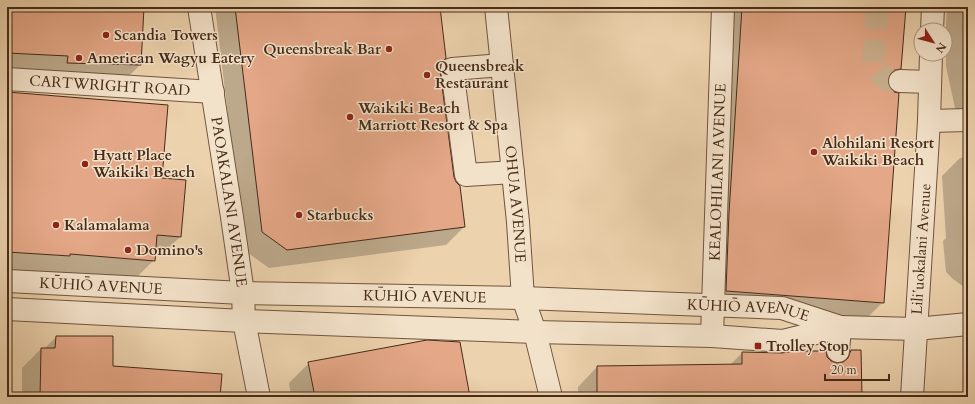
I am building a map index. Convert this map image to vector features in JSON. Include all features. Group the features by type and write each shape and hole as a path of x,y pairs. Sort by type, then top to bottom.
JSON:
{"street":[{"name":"PAOAKALANI AVENUE","path":"199,7 243,293 244,321 259,397"},
{"name":"OHUA AVENUE","path":"496,7 518,222 523,298 536,332 551,397"},
{"name":"KEALOHILANI AVENUE","path":"712,336 723,7"},
{"path":"932,22 933,7"},
{"name":"Liliʻuokalani Avenue","path":"912,397 929,121 931,62"},
{"path":"502,65 452,69 466,175 513,172"},
{"name":"CARTWRIGHT ROAD","path":"7,79 213,92"},
{"path":"900,81 930,82"},
{"path":"929,121 968,120"},
{"name":"KŪHIŌ AVENUE","path":"7,281 243,293 523,298 782,308 840,327"},
{"path":"94,285 94,314"},
{"name":"KŪHIŌ AVENUE","path":"7,309 244,321 536,332 712,336 783,342 840,327 916,329 968,324"},
{"path":"838,350 840,327"}],"building":[{"path":"7,7 144,7 141,65 67,63 68,56 7,53"},
{"name":"Waikiki Beach Marriott Resort & Spa","path":"235,7 440,7 446,58 441,64 440,71 454,177 460,186 465,227 287,250 262,232"},
{"name":"Alohilani Resort Waikiki Beach","path":"742,7 906,7 901,69 894,70 890,74 888,80 889,87 894,92 899,93 884,303 726,291 729,213"},
{"name":"Hyatt Place Waikiki Beach","path":"7,92 168,105 162,178 186,180 181,237 157,235 155,261 70,254 70,256 7,252"},
{"path":"56,336 113,336 113,366 222,374 220,397 40,397 41,348 55,348"},
{"path":"427,340 460,342 470,397 315,397 308,362"},
{"path":"851,350 861,350 862,397 597,397 597,366 742,364 742,352 782,353 795,351 826,351 827,357 831,361 837,363 843,362 848,358"}],"tunnel":[{"path":"877,7 873,65 886,80 900,81"}],"place":[{"name":"Scandia Towers","path":"106,35"},
{"name":"Queensbreak Bar","path":"389,49"},
{"name":"American Wagyu Eatery","path":"79,58"},
{"name":"Queensbreak Restaurant","path":"427,75"},
{"name":"Waikiki Beach Marriott Resort & Spa","path":"350,117"},
{"name":"Alohilani Resort Waikiki Beach","path":"814,152"},
{"name":"Hyatt Place Waikiki Beach","path":"85,164"},
{"name":"Starbucks","path":"299,215"},
{"name":"Kalamalama","path":"56,225"},
{"name":"Domino's","path":"128,250"},
{"name":"Trolley Stop","path":"758,346"}]}
